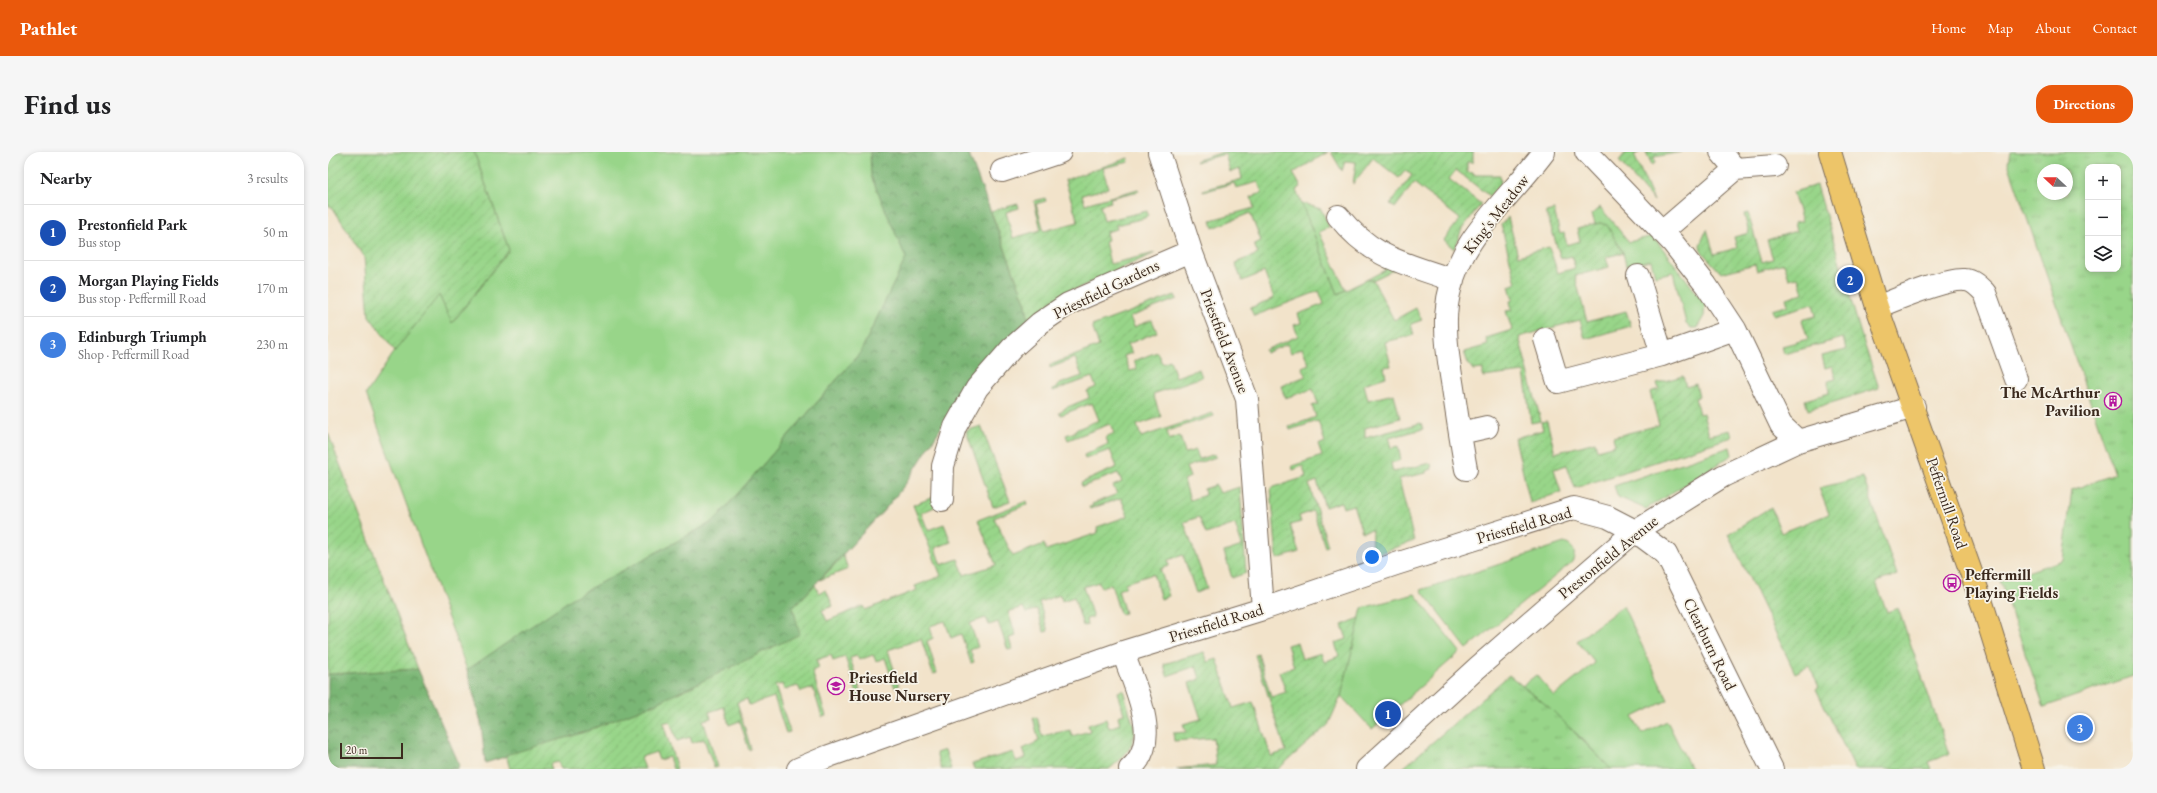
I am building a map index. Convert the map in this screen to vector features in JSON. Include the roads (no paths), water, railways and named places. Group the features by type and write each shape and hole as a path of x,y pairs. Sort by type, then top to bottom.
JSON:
{"main road":[{"name":"Peffermill Road","path":"1830,152 1877,307 1914,407 1983,606 2034,769"}],"street":[{"path":"1002,171 1060,152"},
{"name":"Priestfield Avenue","path":"1159,152 1191,251 1247,399 1263,609"},
{"name":"King's Meadow","path":"1466,469 1445,338 1446,307 1453,280 1472,240 1544,152"},
{"path":"1586,152 1662,232 1706,285 1735,329 1781,425 1798,441"},
{"path":"1722,152 1735,169"},
{"path":"1662,232 1735,169 1775,166"},
{"path":"1338,216 1360,240 1383,255 1453,280"},
{"name":"Priestfield Gardens","path":"942,500 943,466 955,426 977,388 1012,348 1040,323 1068,304 1191,251"},
{"path":"1638,276 1662,355"},
{"path":"1877,307 1951,282 1965,280 1977,285 1985,293 2016,379"},
{"path":"1545,340 1558,382 1662,355 1735,329"},
{"name":"Prestonfield Avenue","path":"1367,769 1477,668 1635,531 1723,476 1798,441 1914,407"},
{"path":"1460,433 1487,427"},
{"name":"Priestfield Road","path":"798,769 829,756 1122,652 1263,609 1396,564 1574,508 1608,517 1635,531"},
{"name":"Clearburn Road","path":"1635,531 1666,554 1772,769"},
{"path":"1122,652 1147,731 1145,748 1139,760 1130,769"}],"place":[{"name":"Morgan Playing Fields","path":"1850,280"},
{"name":"The McArthur Pavilion","path":"2113,401"},
{"name":"Peffermill Playing Fields","path":"1952,583"},
{"name":"Priestfield House Nursery","path":"836,686"},
{"name":"Prestonfield Park","path":"1388,714"},
{"name":"Edinburgh Triumph","path":"2080,728"}]}
